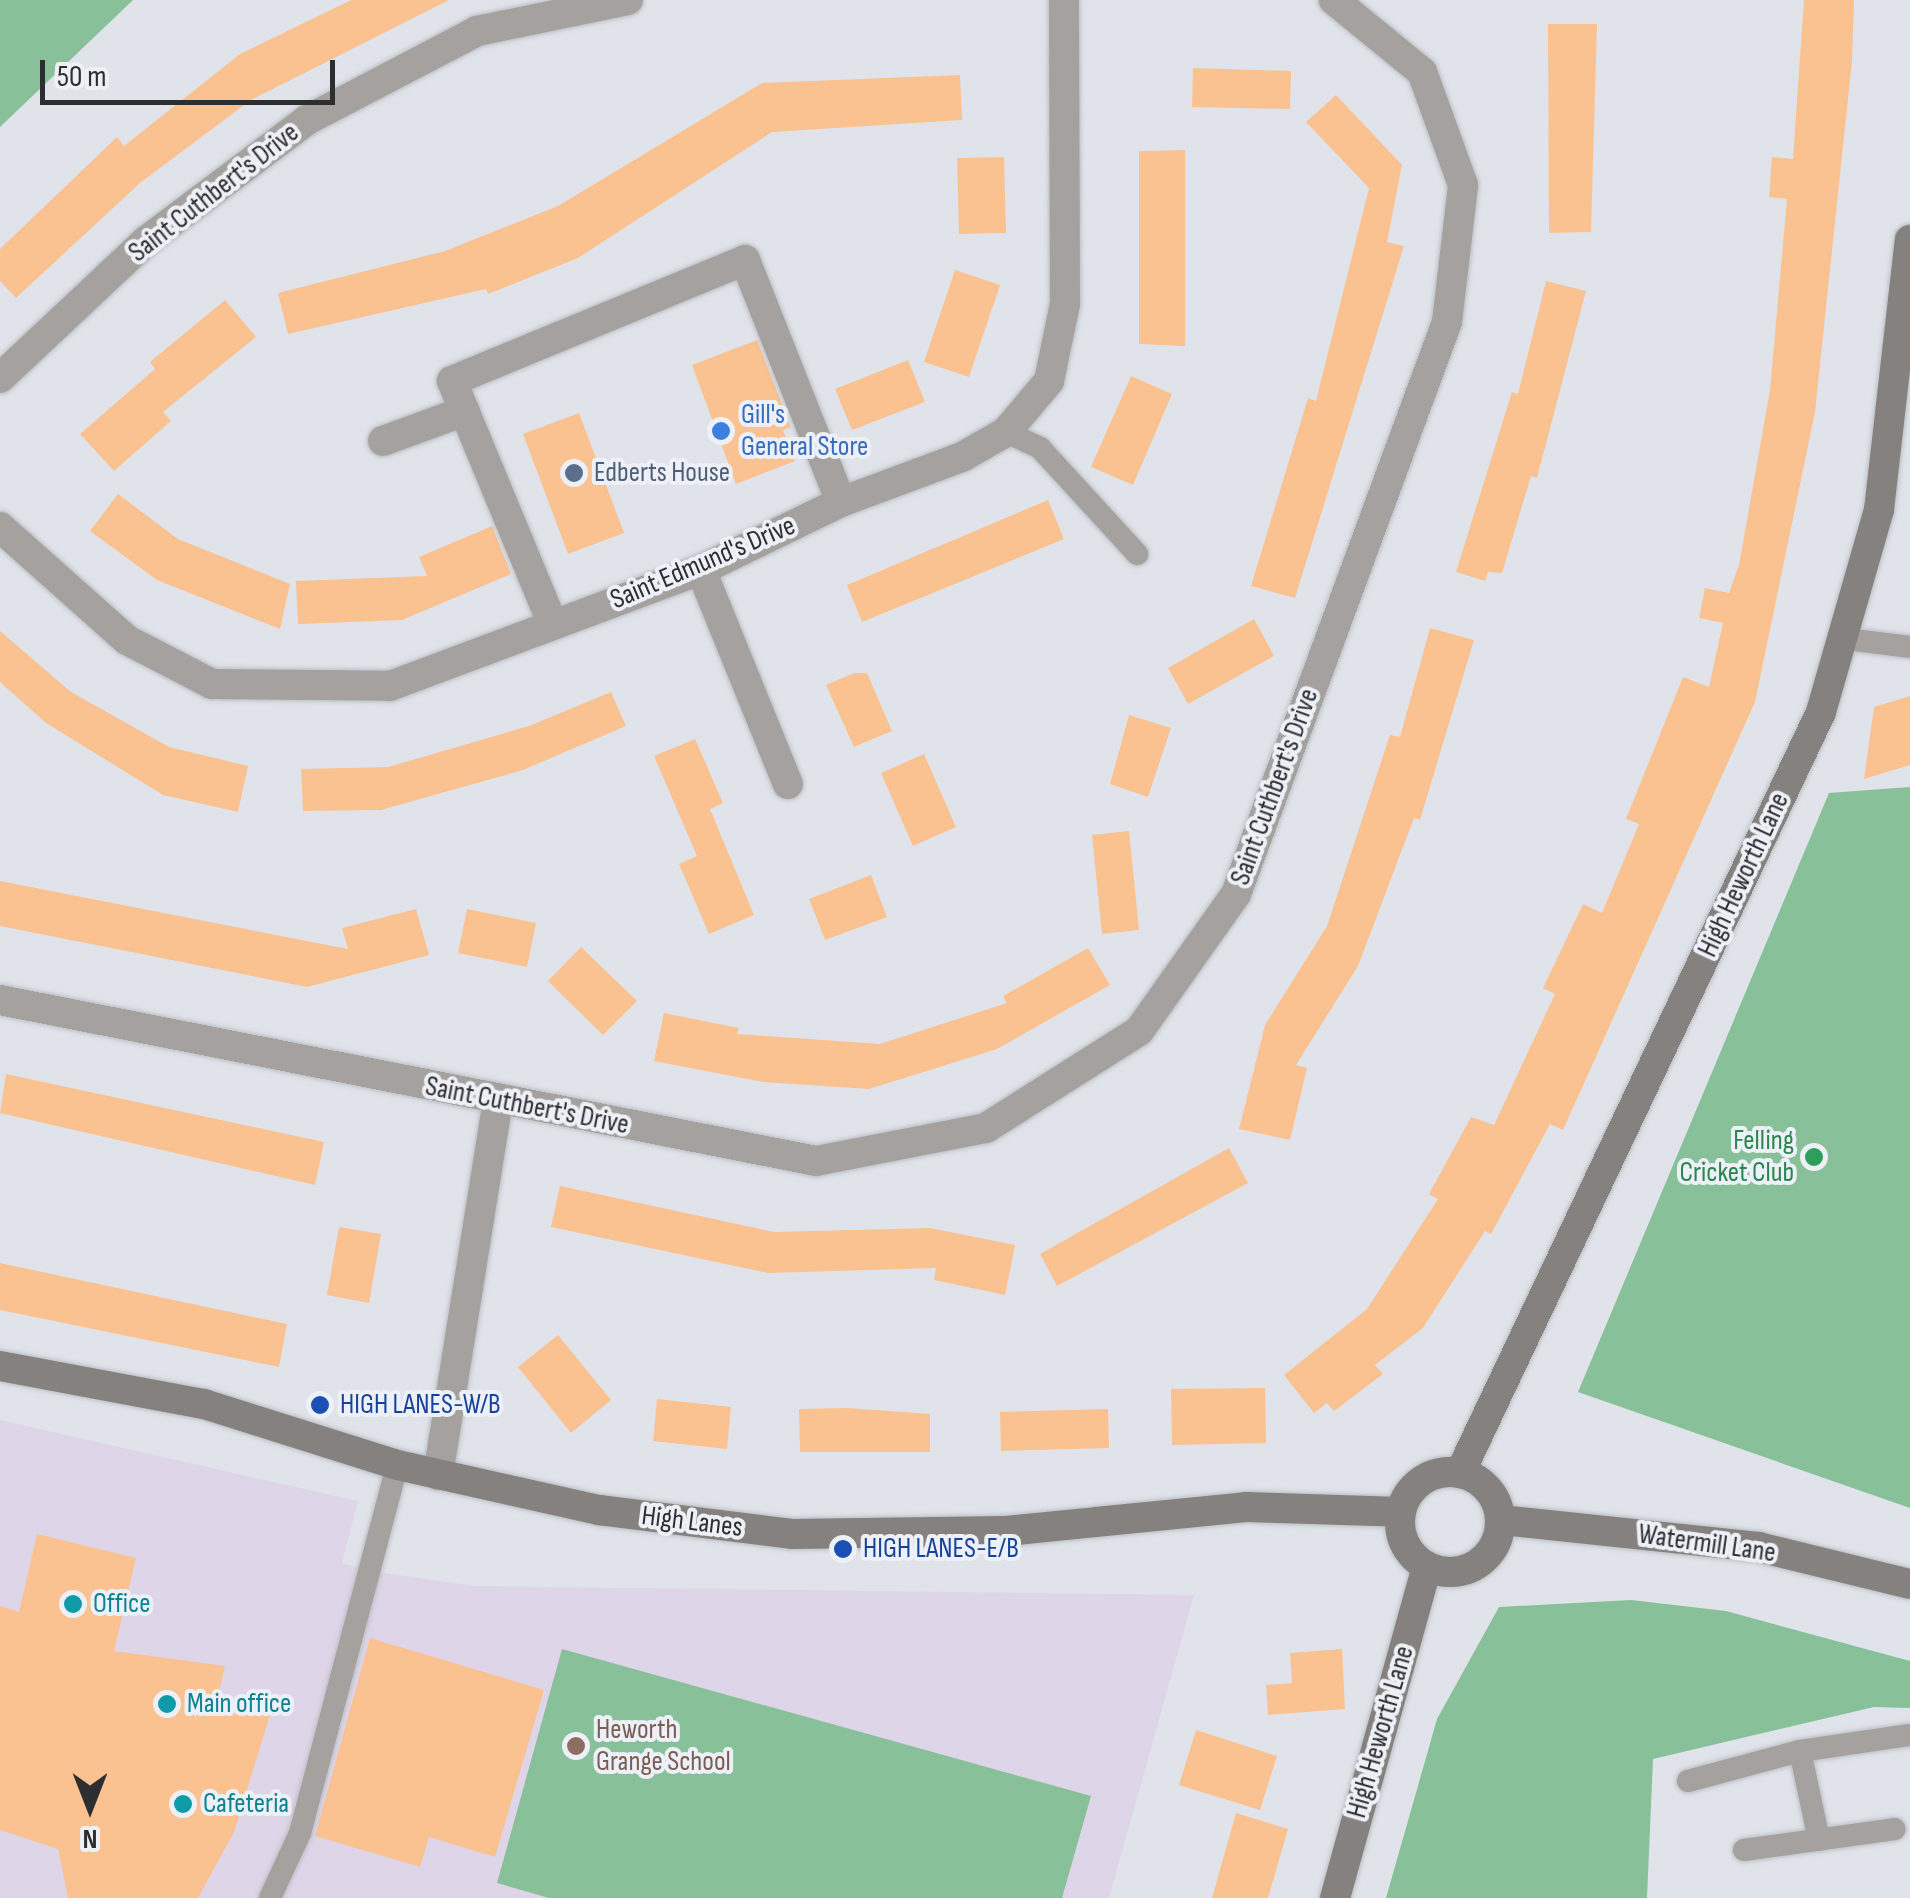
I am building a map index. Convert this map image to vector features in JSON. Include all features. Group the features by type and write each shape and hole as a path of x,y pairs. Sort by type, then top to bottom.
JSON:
{"street":[{"name":"Saint Cuthbert's Drive","path":"0,378 146,241 307,120 477,32 628,0"},
{"name":"Saint Edmund's Drive","path":"0,527 127,640 212,684 390,686 700,570 841,502 1006,432 1048,382 1065,304 1064,0"},
{"name":"Saint Cuthbert's Drive","path":"0,1000 498,1101 816,1160 986,1128 1139,1031 1236,894 1446,322 1463,184 1422,72 1334,0"},
{"name":"High Heworth Lane","path":"1460,1473 1820,712 1846,639 1881,493 1910,240"},
{"path":"553,626 452,382 746,260 841,502"},
{"path":"383,441 464,411"},
{"path":"700,570 788,784"},
{"path":"438,1474 498,1101"},
{"name":"High Lanes","path":"0,1366 204,1404 397,1466 599,1510 792,1534 1006,1531 1246,1507 1401,1512"},
{"path":"1460,1473 1486,1486 1501,1520 1480,1564 1450,1574 1427,1567 1408,1551 1401,1512 1422,1480 1460,1473"},
{"name":"Watermill Lane","path":"1501,1520 1758,1547 1910,1584"},
{"name":"High Heworth Lane","path":"1335,1898 1427,1567"}],"lane":[{"path":"1006,432 1040,448 1138,554"},
{"path":"1846,639 1910,646"},
{"path":"270,1898 300,1833 397,1466"},
{"path":"1688,1781 1800,1751 1910,1734"},
{"path":"1800,1751 1819,1840"},
{"path":"1744,1850 1895,1829"}],"shaded area":[{"name":"Heworth Grange School","path":"0,1420 358,1501 342,1563 370,1571 475,1586 1194,1595 1109,1898 0,1898"}],"green space":[{"path":"0,0 133,0 0,127"},
{"name":"Felling Cricket Club","path":"1910,787 1910,1508 1578,1392 1829,793"},
{"path":"1631,1600 1726,1611 1910,1661 1910,1708 1874,1707 1653,1759 1647,1898 1386,1898 1437,1719 1499,1607"},
{"path":"562,1649 1091,1796 1062,1898 549,1898 497,1883"}],"building":[{"path":"351,0 449,0 251,100 140,183 16,298 0,281 0,249 117,137 124,146 240,54"},
{"path":"1804,0 1854,0 1852,61 1815,412 1755,702 1563,1130 1550,1124 1491,1234 1485,1231 1423,1328 1375,1365 1383,1374 1334,1411 1327,1403 1314,1413 1284,1375 1367,1309 1438,1199 1429,1194 1471,1117 1494,1125 1555,994 1543,988 1583,904 1602,913 1639,824 1626,819 1683,677 1709,687 1723,623 1699,618 1705,588 1729,593 1739,565 1770,390 1787,199 1769,197 1772,157 1793,159"},
{"path":"1548,24 1597,24 1591,232 1549,233"},
{"path":"1193,68 1291,71 1290,109 1192,107"},
{"path":"960,75 962,120 772,132 578,258 488,294 486,289 288,334 278,293 445,251 558,206 762,83"},
{"path":"1336,95 1402,165 1387,242 1404,246 1295,598 1251,586 1308,398 1316,401 1369,188 1306,122"},
{"path":"1185,150 1185,346 1139,344 1139,151"},
{"path":"1004,157 1006,233 959,234 957,158"},
{"path":"955,270 1000,285 969,377 924,362"},
{"path":"1546,281 1586,291 1537,478 1531,476 1502,573 1488,572 1485,581 1456,572 1512,392 1518,394"},
{"path":"225,300 256,337 163,412 171,421 114,471 80,434 155,369 150,362"},
{"path":"757,340 791,427 783,430 795,461 736,484 692,365"},
{"path":"908,360 925,402 852,430 835,389"},
{"path":"1131,376 1172,394 1133,485 1091,467"},
{"path":"579,413 624,533 568,554 523,434"},
{"path":"118,494 178,539 290,584 280,629 157,580 90,531"},
{"path":"1048,500 1064,539 862,622 847,585"},
{"path":"492,526 511,574 402,620 298,624 296,581 427,576 419,557"},
{"path":"1254,619 1274,656 1188,704 1168,668"},
{"path":"1430,628 1474,640 1420,820 1414,818 1358,966 1296,1065 1307,1068 1290,1140 1239,1129 1265,1025 1327,926 1390,735 1400,737"},
{"path":"0,631 71,692 169,747 248,766 238,812 163,795 46,723 0,682"},
{"path":"854,673 867,673 892,731 854,747 826,685"},
{"path":"611,692 626,726 523,770 381,810 303,811 301,769 388,767 529,726"},
{"path":"1910,696 1910,765 1864,779 1874,707"},
{"path":"1129,715 1171,728 1148,797 1110,784"},
{"path":"695,739 723,803 710,809 754,915 709,934 679,864 697,856 654,756"},
{"path":"924,754 956,827 913,846 881,773"},
{"path":"1129,831 1139,930 1102,934 1092,835"},
{"path":"871,875 887,917 825,940 809,899"},
{"path":"0,881 348,949 342,928 416,909 429,955 307,987 0,926"},
{"path":"467,909 536,923 527,967 458,953"},
{"path":"581,947 637,1001 603,1035 548,981"},
{"path":"1088,948 1110,985 997,1049 869,1089 763,1082 654,1061 664,1013 739,1028 737,1034 880,1044 1007,1003 1003,996"},
{"path":"6,1074 324,1142 315,1185 0,1113"},
{"path":"1229,1148 1248,1183 1057,1286 1040,1254"},
{"path":"560,1186 774,1232 930,1228 1015,1245 1005,1295 934,1280 936,1268 768,1273 551,1227"},
{"path":"339,1227 381,1234 369,1303 327,1295"},
{"path":"0,1263 287,1324 279,1367 0,1310"},
{"path":"558,1335 611,1400 571,1433 518,1367"},
{"path":"1265,1388 1266,1443 1172,1445 1171,1389"},
{"path":"657,1399 731,1407 727,1449 653,1441"},
{"path":"799,1409 930,1414 930,1452 800,1452"},
{"path":"1108,1409 1109,1448 1001,1451 1000,1412"},
{"path":"37,1534 136,1558 114,1651 225,1666 217,1700 270,1715 234,1832 198,1898 68,1898 58,1849 0,1830 0,1606 19,1612"},
{"path":"370,1638 544,1690 495,1857 429,1837 420,1867 315,1836"},
{"path":"1342,1649 1345,1709 1268,1715 1266,1685 1292,1683 1290,1653"},
{"path":"1196,1730 1277,1756 1260,1810 1179,1785"},
{"path":"1236,1813 1288,1829 1268,1898 1212,1898"}],"place":[{"name":"Gill's General Store","path":"721,431"},
{"name":"Edberts House","path":"574,473"},
{"name":"Felling Cricket Club","path":"1814,1157"},
{"name":"HIGH LANES-W/B","path":"320,1405"},
{"name":"HIGH LANES-E/B","path":"843,1549"},
{"name":"Office","path":"73,1604"},
{"name":"Main office","path":"167,1704"},
{"name":"Heworth Grange School","path":"576,1746"},
{"name":"Cafeteria","path":"183,1804"}]}
